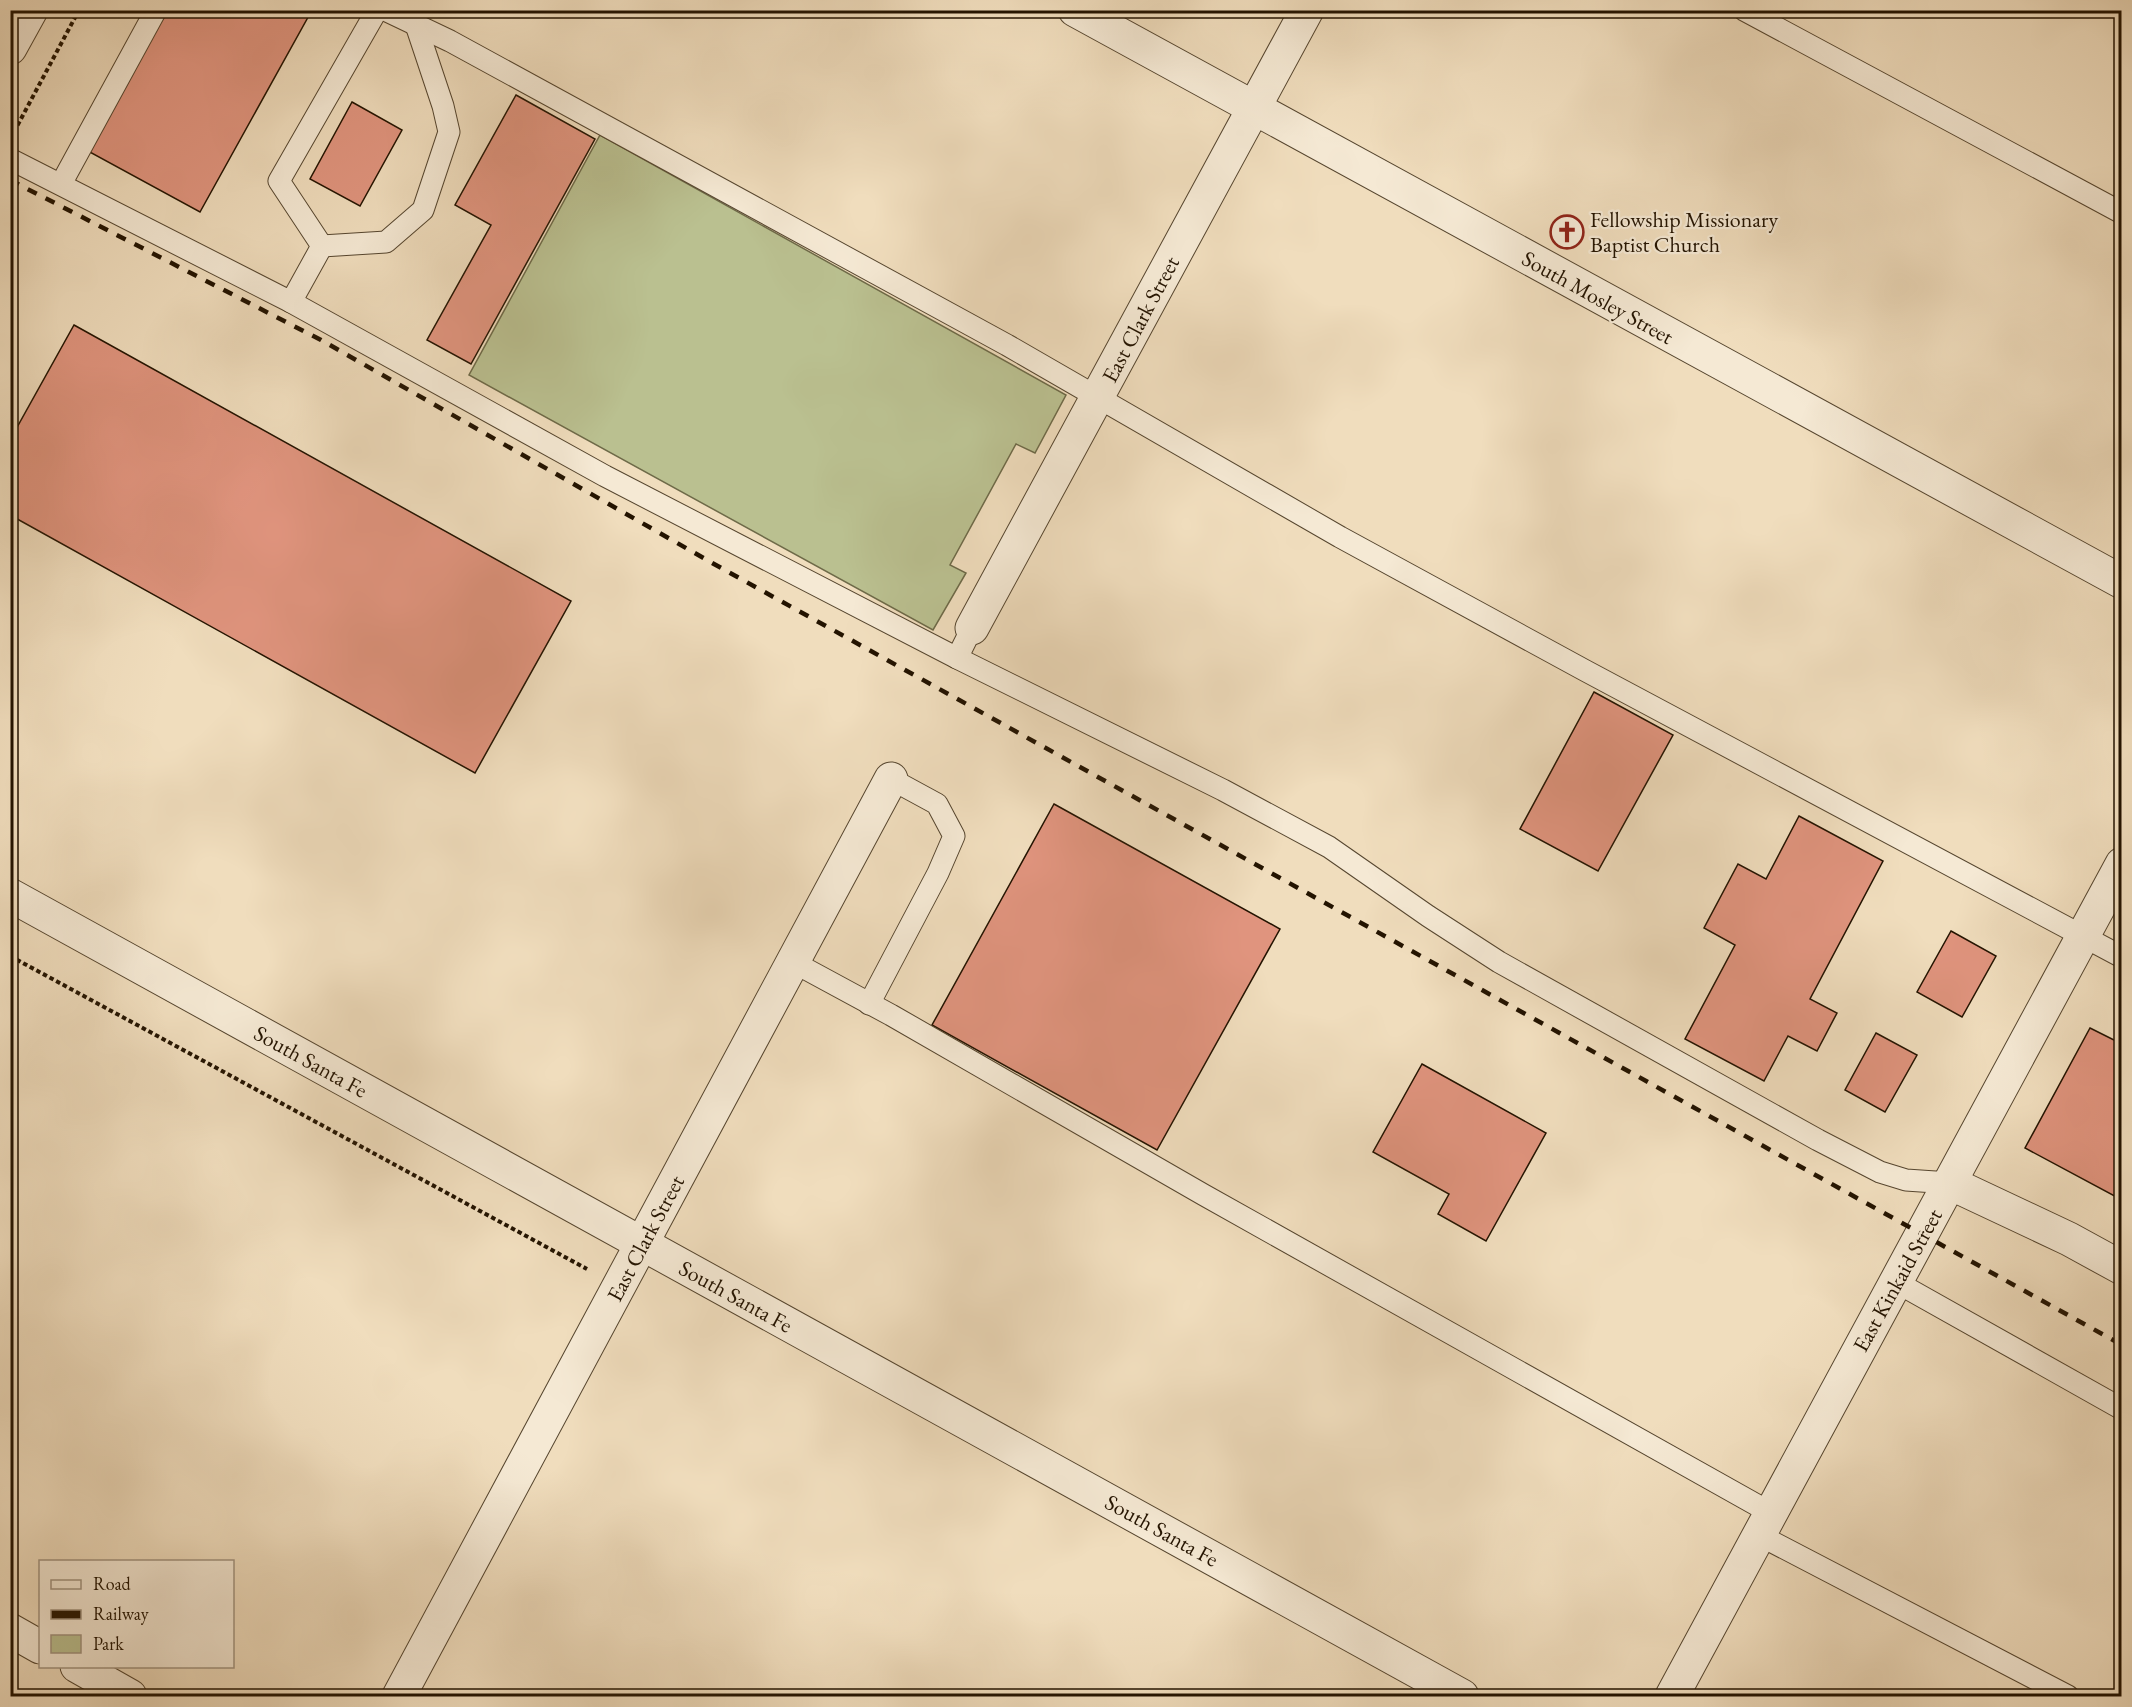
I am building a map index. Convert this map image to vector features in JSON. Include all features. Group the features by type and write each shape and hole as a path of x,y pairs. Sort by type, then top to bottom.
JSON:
{"street":[{"path":"10,48 31,10"},
{"name":"South Mosley Street","path":"1075,10 2121,582"},
{"name":"East Clark Street","path":"972,628 1307,10"},
{"name":"East Clark Street","path":"399,1696 891,779"},
{"name":"East Kinkaid Street","path":"1672,1696 2121,864"},
{"name":"South Santa Fe","path":"10,895 1462,1696"},
{"path":"1950,1183 2069,1239 2121,1269"},
{"path":"10,1630 39,1646"},
{"path":"81,1668 130,1696"}],"lane":[{"path":"61,184 156,10"},
{"path":"322,246 279,181 377,10"},
{"path":"385,10 450,41 857,262 1098,397 1340,537 2121,957"},
{"path":"1743,10 2121,213"},
{"path":"322,246 386,242 423,210 449,132 443,106 416,25"},
{"path":"10,159 291,302 605,476 957,658 1223,790 1329,847 1499,962 1818,1140 1880,1172 1906,1180 1950,1183"},
{"path":"291,302 322,246"},
{"path":"957,658 972,628"},
{"path":"869,1004 938,873 954,836 937,804 891,779"},
{"path":"793,962 1367,1287 1765,1524 2068,1696"},
{"path":"1896,1282 2121,1409"}],"path":[{"path":"10,139 79,10"},
{"path":"10,956 593,1272"}],"green space":[{"path":"600,135 1066,395 1035,453 1016,444 950,565 966,573 933,630 469,375"}],"building":[{"path":"163,10 312,10 200,212 86,150"},
{"path":"516,95 595,139 471,364 427,340 491,225 455,205"},
{"path":"352,102 402,130 360,206 310,179"},
{"path":"74,325 571,601 475,773 10,515 10,440"},
{"path":"1594,692 1673,735 1598,871 1520,829"},
{"path":"1054,804 1280,929 1157,1150 932,1025"},
{"path":"1799,816 1883,861 1810,999 1837,1013 1817,1051 1788,1036 1764,1081 1685,1039 1735,945 1704,928 1738,864 1766,879"},
{"path":"1951,931 1996,956 1962,1017 1917,992"},
{"path":"2090,1028 2122,1044 2122,1200 2025,1148"},
{"path":"1876,1033 1917,1055 1885,1112 1845,1090"},
{"path":"1422,1064 1546,1133 1486,1241 1438,1214 1449,1194 1373,1152"}],"railway":[{"path":"10,180 321,340 714,564 2122,1345"}],"place":[{"name":"Fellowship Missionary Baptist Church","path":"1567,232"}]}
